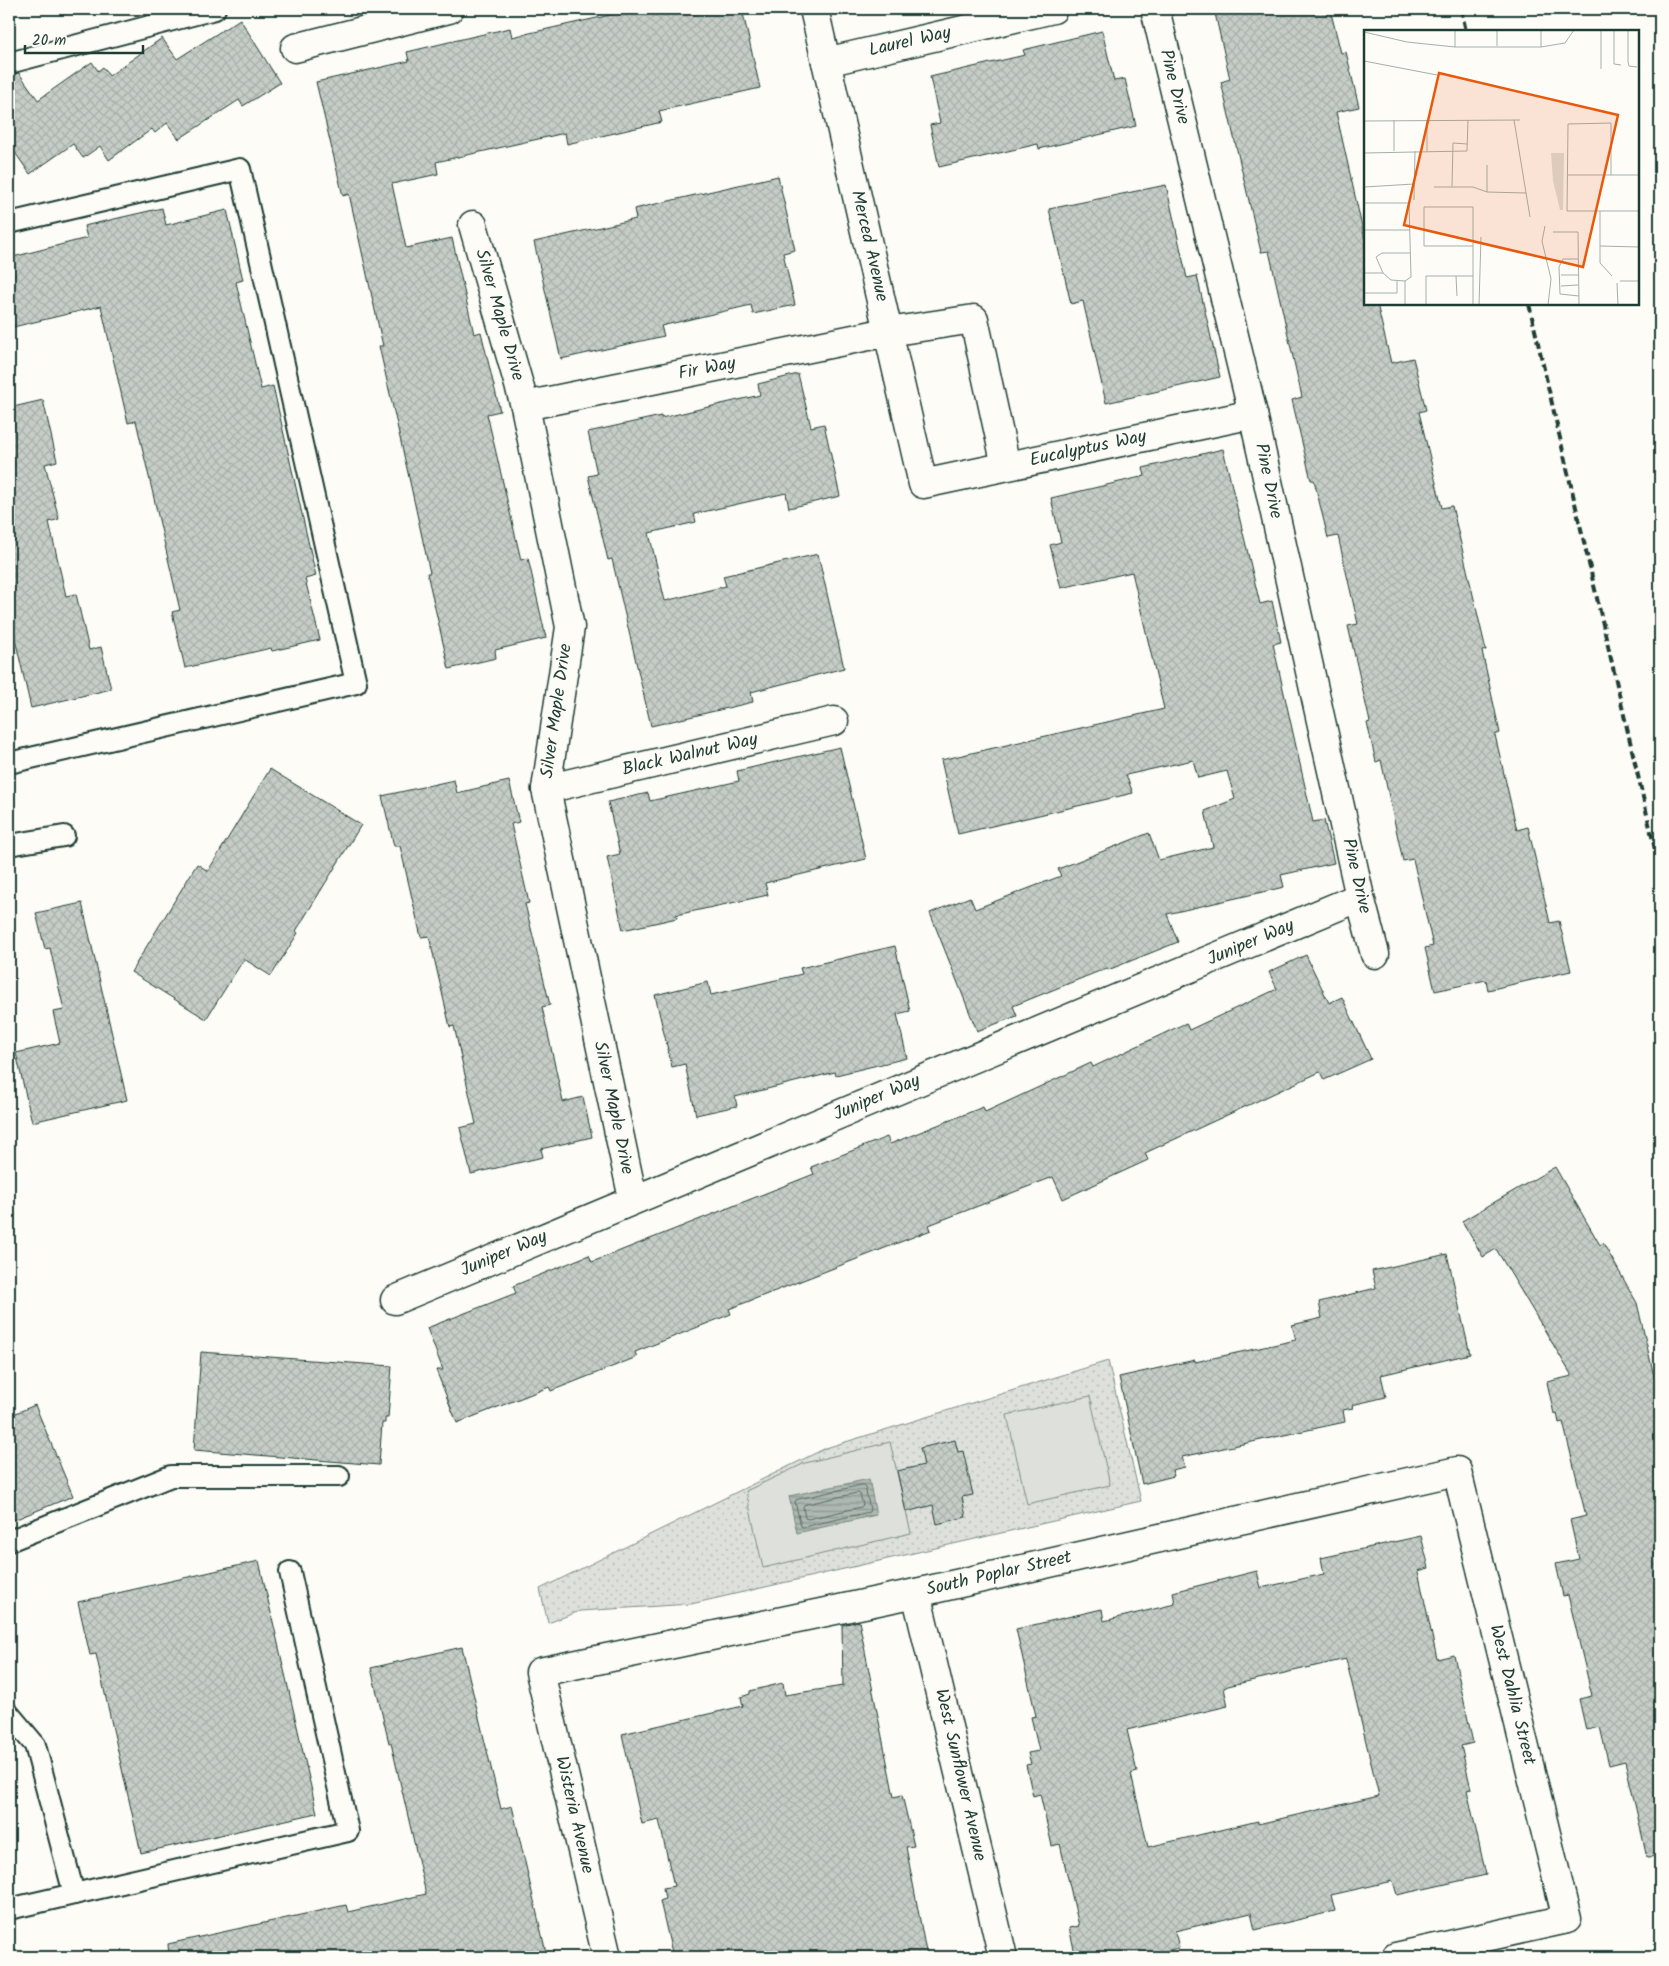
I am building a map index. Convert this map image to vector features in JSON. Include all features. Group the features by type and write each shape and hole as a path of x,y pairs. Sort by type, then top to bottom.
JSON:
{"street":[{"path":"295,48 449,9"},
{"name":"Merced Avenue","path":"814,9 923,484"},
{"name":"Laurel Way","path":"826,62 1053,9"},
{"name":"Pine Drive","path":"1155,9 1254,414 1360,898 1375,954"},
{"name":"Silver Maple Drive","path":"473,224 525,406 570,628 546,789 633,1199"},
{"name":"Fir Way","path":"525,406 888,332 974,319 1006,466"},
{"name":"Eucalyptus Way","path":"923,484 1254,414"},
{"name":"Black Walnut Way","path":"546,789 834,721"},
{"name":"Juniper Way","path":"395,1300 633,1199 1360,898"},
{"name":"South Poplar Street","path":"540,1672 916,1593 1457,1471"},
{"name":"West Dahlia Street","path":"1396,1957 1567,1919 1457,1471"},
{"name":"West Sunflower Avenue","path":"916,1593 1003,1957"},
{"name":"Wisteria Avenue","path":"540,1672 607,1957"}],"lane":[{"path":"9,63 215,9"},
{"path":"9,223 240,169 356,683 9,763"},
{"path":"9,845 64,836"},
{"path":"9,1541 170,1476 339,1476"},
{"path":"9,1909 348,1831 290,1572"},
{"path":"9,1714 35,1745 74,1894"}],"shaded area":[{"path":"1108,1361 1141,1501 691,1604 580,1611 548,1623 540,1589 826,1448"},
{"path":"1090,1396 1110,1485 1027,1504 1007,1415"},
{"path":"890,1442 911,1533 763,1568 746,1491 805,1463"}],"water":[{"path":"869,1479 876,1515 797,1533 789,1496"}],"building":[{"path":"637,9 742,9 760,88 659,111 662,122 567,144 565,133 436,162 438,174 392,184 406,248 452,238 474,334 481,332 500,411 487,414 521,560 528,558 546,638 495,650 496,658 449,669 427,573 430,573 379,346 383,346 349,194 343,196 316,82 409,61 407,52 510,28 512,37"},
{"path":"1214,9 1330,9 1341,53 1346,52 1359,107 1336,112 1364,236 1364,305 1377,305 1391,363 1413,358 1426,410 1419,412 1442,508 1452,506 1486,650 1482,651 1500,733 1495,735 1517,830 1528,827 1550,923 1559,921 1571,971 1488,990 1486,980 1435,991 1425,948 1433,946 1413,859 1403,861 1381,760 1376,762 1367,723 1370,722 1348,626 1358,624 1338,536 1328,538 1314,480 1311,480 1292,400 1302,397 1269,251 1261,252 1221,82 1230,79"},
{"path":"240,19 280,83 243,106 239,100 179,139 167,123 155,133 152,129 109,160 100,146 83,158 73,144 30,174 9,144 9,75 19,73 38,100 92,62 98,71 103,67 109,76 162,38 177,59"},
{"path":"1102,31 1114,81 1125,79 1136,126 1039,149 1038,144 939,167 930,125 940,123 930,77 1025,55 1023,50"},
{"path":"778,176 795,250 783,253 795,305 753,314 751,305 661,326 664,336 561,359 534,242 636,219 634,209"},
{"path":"1166,185 1187,278 1197,276 1220,377 1106,403 1083,301 1071,304 1049,209"},
{"path":"162,208 166,225 227,210 243,280 236,282 261,389 273,386 316,576 305,579 320,640 272,651 271,648 185,668 172,612 180,610 136,421 128,423 101,306 9,328 9,258 87,238 84,226"},
{"path":"798,374 811,427 824,424 840,496 789,508 786,493 694,514 696,522 649,533 665,601 726,586 723,576 818,554 844,668 751,692 753,702 651,726 612,559 608,560 588,476 597,474 588,432 661,416 661,418 760,395 758,384"},
{"path":"43,400 57,461 45,464 59,519 49,522 66,596 76,594 89,650 101,647 111,689 31,708 9,613 9,408"},
{"path":"1223,449 1260,604 1272,601 1281,642 1273,644 1313,822 1324,820 1334,863 1281,875 1284,887 1167,914 1178,942 1013,1006 1017,1016 977,1031 930,913 970,897 975,909 1061,876 1058,869 1149,833 1159,860 1213,847 1205,811 1235,799 1227,771 1198,778 1193,760 1126,775 1133,793 958,834 941,760 1164,709 1132,572 1061,588 1050,545 1061,542 1051,498 1145,476 1143,468"},
{"path":"840,747 866,859 765,883 768,895 676,915 677,918 623,930 607,857 620,854 608,802 648,793 650,801 739,781 737,771"},
{"path":"270,769 361,825 296,931 298,933 271,976 244,959 206,1019 131,972 197,864 208,871"},
{"path":"454,780 457,793 509,781 519,822 511,824 529,903 525,904 550,1005 542,1007 563,1102 583,1097 592,1137 541,1149 543,1157 471,1174 460,1128 476,1124 454,1026 450,1027 429,936 421,937 400,846 394,846 382,796"},
{"path":"82,903 127,1100 32,1122 16,1053 60,1043 53,1012 64,1010 50,948 45,949 36,913"},
{"path":"895,946 910,1011 897,1014 907,1058 836,1075 835,1072 735,1097 737,1106 696,1115 685,1064 672,1067 655,995 708,982 711,995 802,974 800,968"},
{"path":"1306,955 1329,1003 1342,997 1371,1059 1324,1080 1320,1072 1145,1153 1148,1160 1063,1199 1053,1177 929,1225 931,1230 729,1309 731,1314 635,1352 637,1357 551,1391 549,1387 457,1423 436,1370 443,1370 427,1328 516,1293 513,1286 589,1255 592,1262 814,1174 811,1167 887,1137 890,1144 983,1107 985,1112 1091,1063 1093,1067 1186,1023 1189,1030 1277,989 1269,972"},
{"path":"1555,1167 1600,1245 1603,1243 1637,1303 1660,1402 1660,1856 1647,1857 1625,1761 1609,1765 1600,1727 1586,1730 1579,1699 1592,1696 1568,1595 1563,1596 1556,1564 1579,1559 1570,1520 1586,1516 1563,1422 1559,1423 1557,1413 1554,1414 1547,1382 1572,1376 1496,1249 1483,1257 1462,1221"},
{"path":"1447,1254 1470,1354 1381,1375 1386,1397 1352,1405 1353,1408 1343,1410 1345,1422 1182,1457 1185,1467 1172,1470 1174,1476 1142,1484 1119,1377 1296,1340 1292,1325 1322,1318 1319,1302 1376,1288 1372,1271"},
{"path":"201,1352 392,1366 388,1418 385,1418 385,1423 382,1423 379,1465 194,1450"},
{"path":"35,1405 73,1496 9,1522 9,1416"},
{"path":"955,1440 958,1452 963,1451 973,1495 962,1497 966,1517 937,1524 933,1505 906,1512 897,1471 924,1465 920,1448"},
{"path":"1421,1536 1429,1568 1418,1571 1437,1659 1454,1655 1473,1743 1461,1746 1471,1789 1467,1790 1486,1875 1397,1895 1393,1881 1331,1895 1335,1911 1255,1930 1251,1913 1175,1931 1179,1948 1138,1957 1076,1957 1069,1928 1079,1926 1060,1844 1052,1846 1040,1794 1033,1796 1026,1765 1031,1764 1028,1753 1039,1751 1031,1717 1036,1716 1016,1629 1102,1609 1104,1621 1175,1604 1173,1592 1257,1571 1261,1588 1324,1574 1321,1558","holes":["1346,1659 1379,1796 1258,1824 1258,1821 1148,1847 1131,1774 1137,1772 1127,1730 1228,1706 1224,1688 1228,1686"]},
{"path":"259,1561 317,1813 141,1853 96,1654 90,1655 78,1602"},
{"path":"859,1621 894,1797 902,1795 914,1846 906,1847 927,1957 673,1957 660,1901 665,1899 663,1888 674,1886 659,1820 642,1824 622,1734 743,1706 741,1697 750,1694 750,1691 783,1683 785,1695 843,1686 842,1625"},
{"path":"462,1647 501,1809 512,1806 547,1957 169,1957 168,1944 346,1905 348,1912 426,1894 391,1743 389,1743 371,1668"}],"railway":[{"path":"1461,9 1466,30"},
{"path":"1529,305 1660,871"}]}
